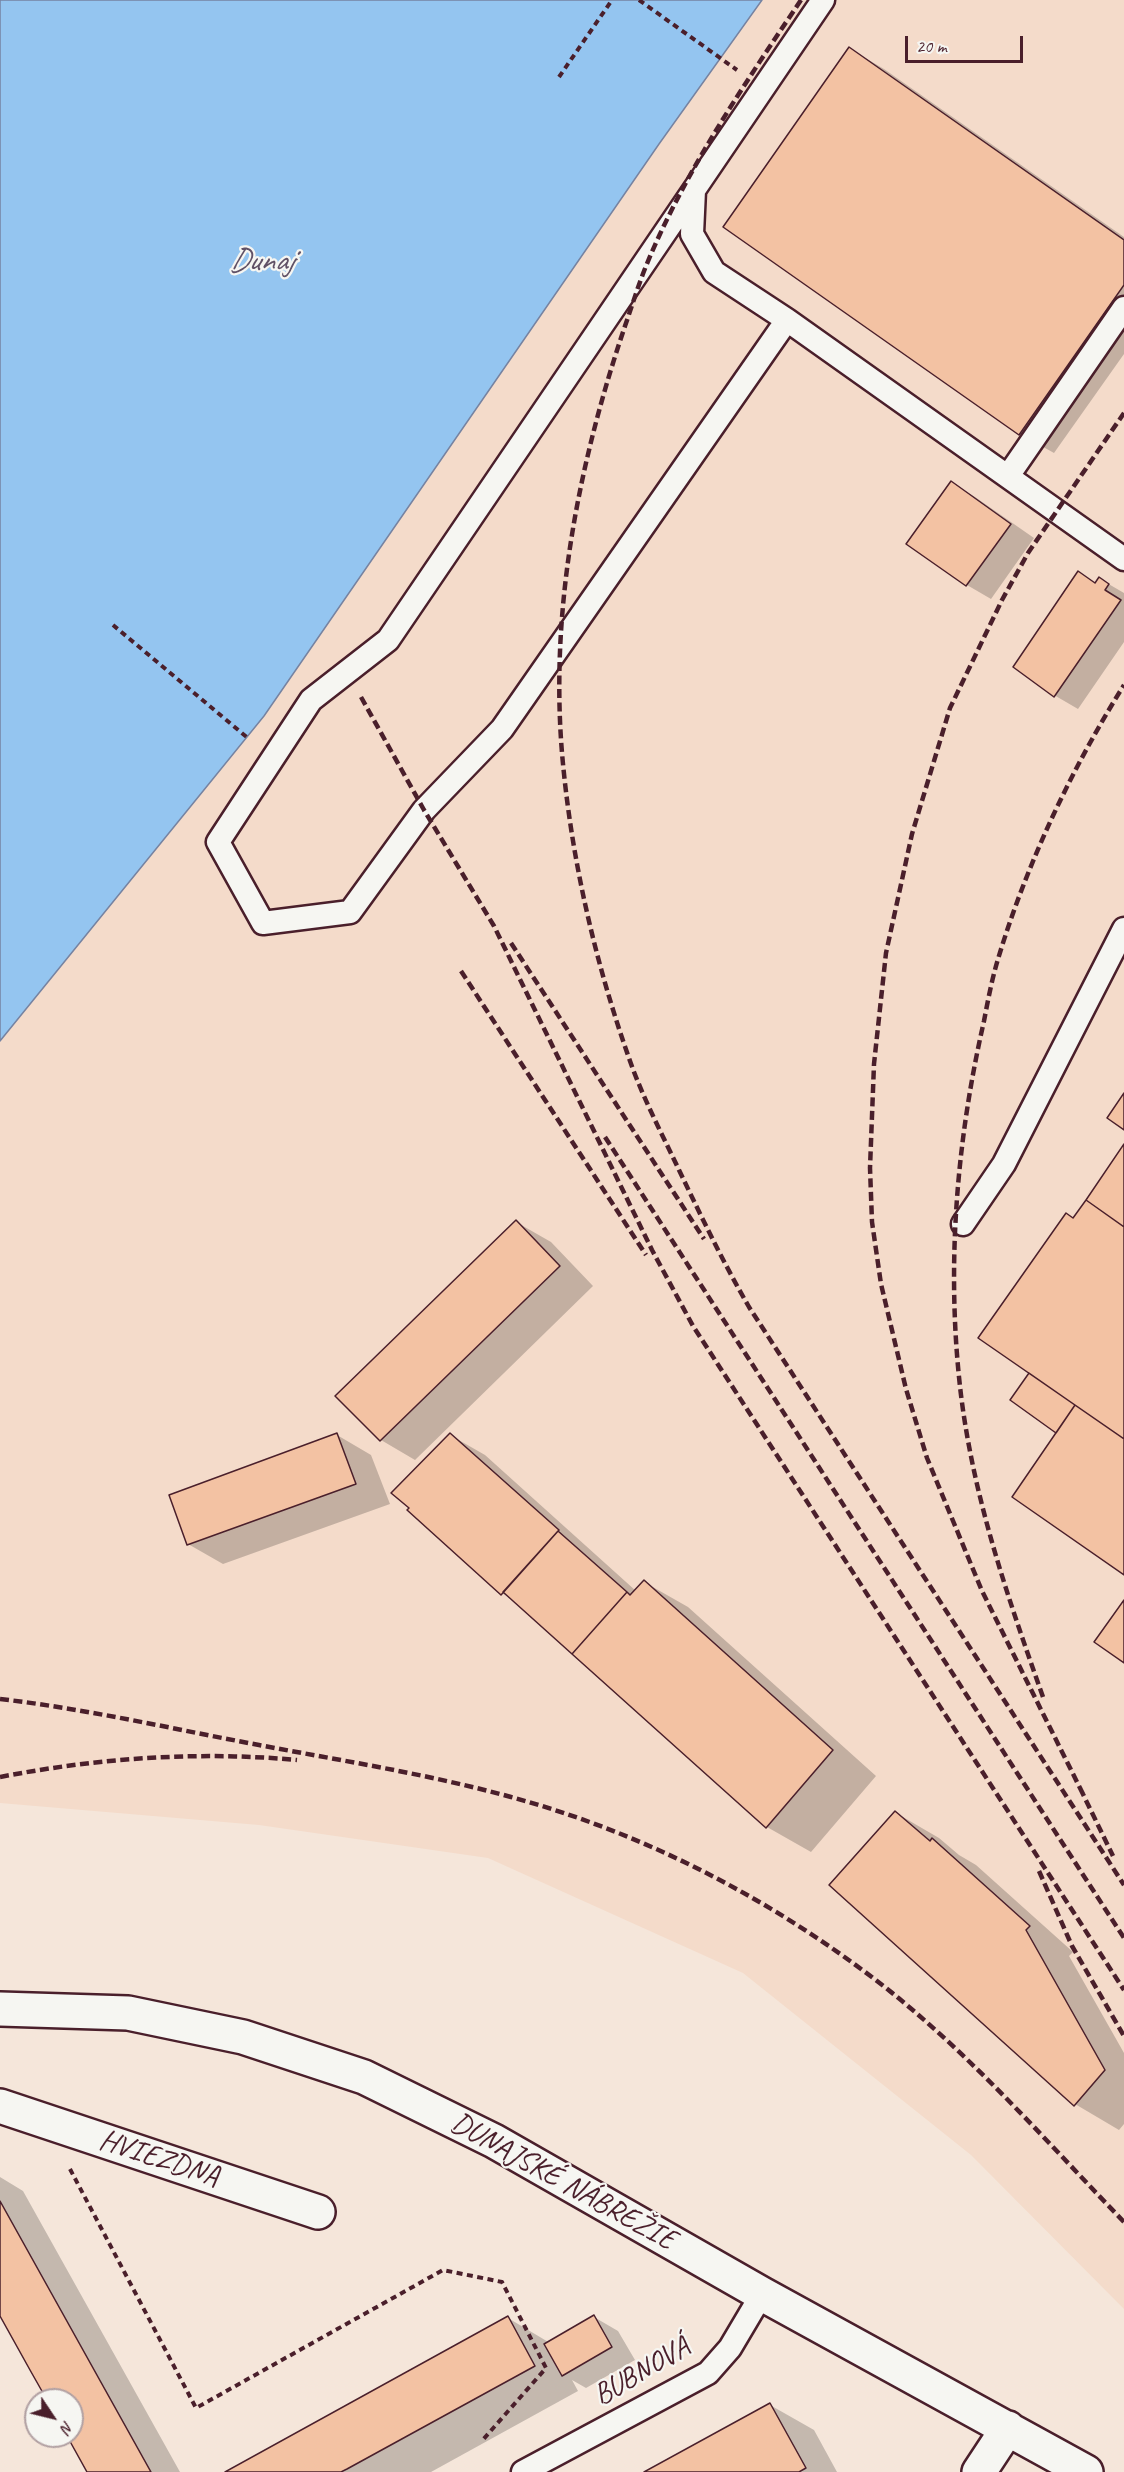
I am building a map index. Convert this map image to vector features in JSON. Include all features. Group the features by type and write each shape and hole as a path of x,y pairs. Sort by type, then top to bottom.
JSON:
{"street":[{"name":"DUNAJSKÉ NÁBREŽIE","path":"0,2009 128,2013 243,2037 364,2077 494,2141 762,2294 1086,2472"},
{"name":"HVIEZDNA","path":"0,2106 318,2212"},
{"path":"979,2472 1008,2428"}],"lane":[{"path":"787,320 502,729 424,810 350,912 263,923 218,842 311,700 388,640 823,0"},
{"path":"694,190 692,234 714,272 787,320 1124,559"},
{"path":"1008,476 1124,308"},
{"path":"963,1224 1004,1164 1124,929"},
{"name":"BUBNOVÁ","path":"523,2472 708,2373 730,2348 762,2294"}],"path":[{"path":"559,77 612,0"},
{"path":"639,0 762,88"},
{"path":"113,625 273,759"},
{"path":"45,2121 196,2408 443,2270 502,2282 546,2368 481,2442"}],"shaded area":[{"path":"762,0 1124,0 1124,2309 971,2155 743,1973 488,1858 259,1825 0,1803 0,1041 264,716 659,144"}],"water":[{"name":"Dunaj","path":"0,0 762,0 659,144 264,716 0,1041"}],"building":[{"path":"849,47 1124,240 1124,285 1019,435 723,227"},
{"path":"951,481 1011,524 966,586 906,544"},
{"path":"1078,571 1095,583 1099,577 1109,584 1105,590 1121,600 1054,697 1013,667"},
{"path":"1124,1093 1124,1130 1107,1118"},
{"path":"1124,1144 1124,1227 1086,1200"},
{"path":"1086,1200 1124,1227 1124,1439 978,1338 1066,1213 1073,1218"},
{"path":"516,1220 560,1266 380,1441 335,1396"},
{"path":"1029,1373 1075,1405 1056,1433 1010,1400"},
{"path":"1075,1405 1124,1439 1124,1575 1012,1497"},
{"path":"337,1433 356,1484 187,1545 169,1495"},
{"path":"450,1433 559,1530 501,1595 391,1493"},
{"path":"558,1531 627,1592 572,1654 503,1592"},
{"path":"644,1580 833,1750 766,1828 572,1654 627,1592 630,1595"},
{"path":"1124,1600 1124,1663 1094,1642"},
{"path":"895,1811 930,1841 932,1838 1030,1926 1026,1930 1105,2070 1074,2106 829,1885"},
{"path":"0,2201 151,2472 87,2472 74,2448 84,2448 84,2388 40,2388 0,2316"},
{"path":"594,2315 612,2347 562,2376 544,2344"},
{"path":"508,2316 535,2366 341,2472 225,2472"},
{"path":"770,2403 806,2468 799,2472 644,2472"}],"railway":[{"path":"801,0 697,162 662,231 635,296 594,430 572,536 560,644 559,699 562,753 578,870 595,948 630,1061 653,1116 721,1256 749,1307 1124,1885"},
{"path":"1083,1794 982,1591 927,1458 906,1389 881,1284 872,1222 870,1168 874,1064 886,953 912,834 950,708 1002,600 1028,553 1124,413"},
{"path":"1043,1697 1017,1623 983,1511 967,1434 961,1395 954,1301 956,1207 966,1113 998,959 1022,888 1052,818 1086,750 1124,685"},
{"path":"361,697 424,810 494,926 652,1250 693,1326 1124,1990"},
{"path":"511,943 704,1239"},
{"path":"461,971 646,1255"},
{"path":"605,1137 1124,1938"},
{"path":"0,1699 98,1714 448,1781 562,1812 660,1851 754,1899 844,1956 886,1988 979,2071 1124,2222"},
{"path":"0,1777 74,1765 148,1758 223,1756 297,1760"},
{"path":"1080,1788 1113,1856"},
{"path":"1039,1871 1072,1946 1124,2036"}]}
